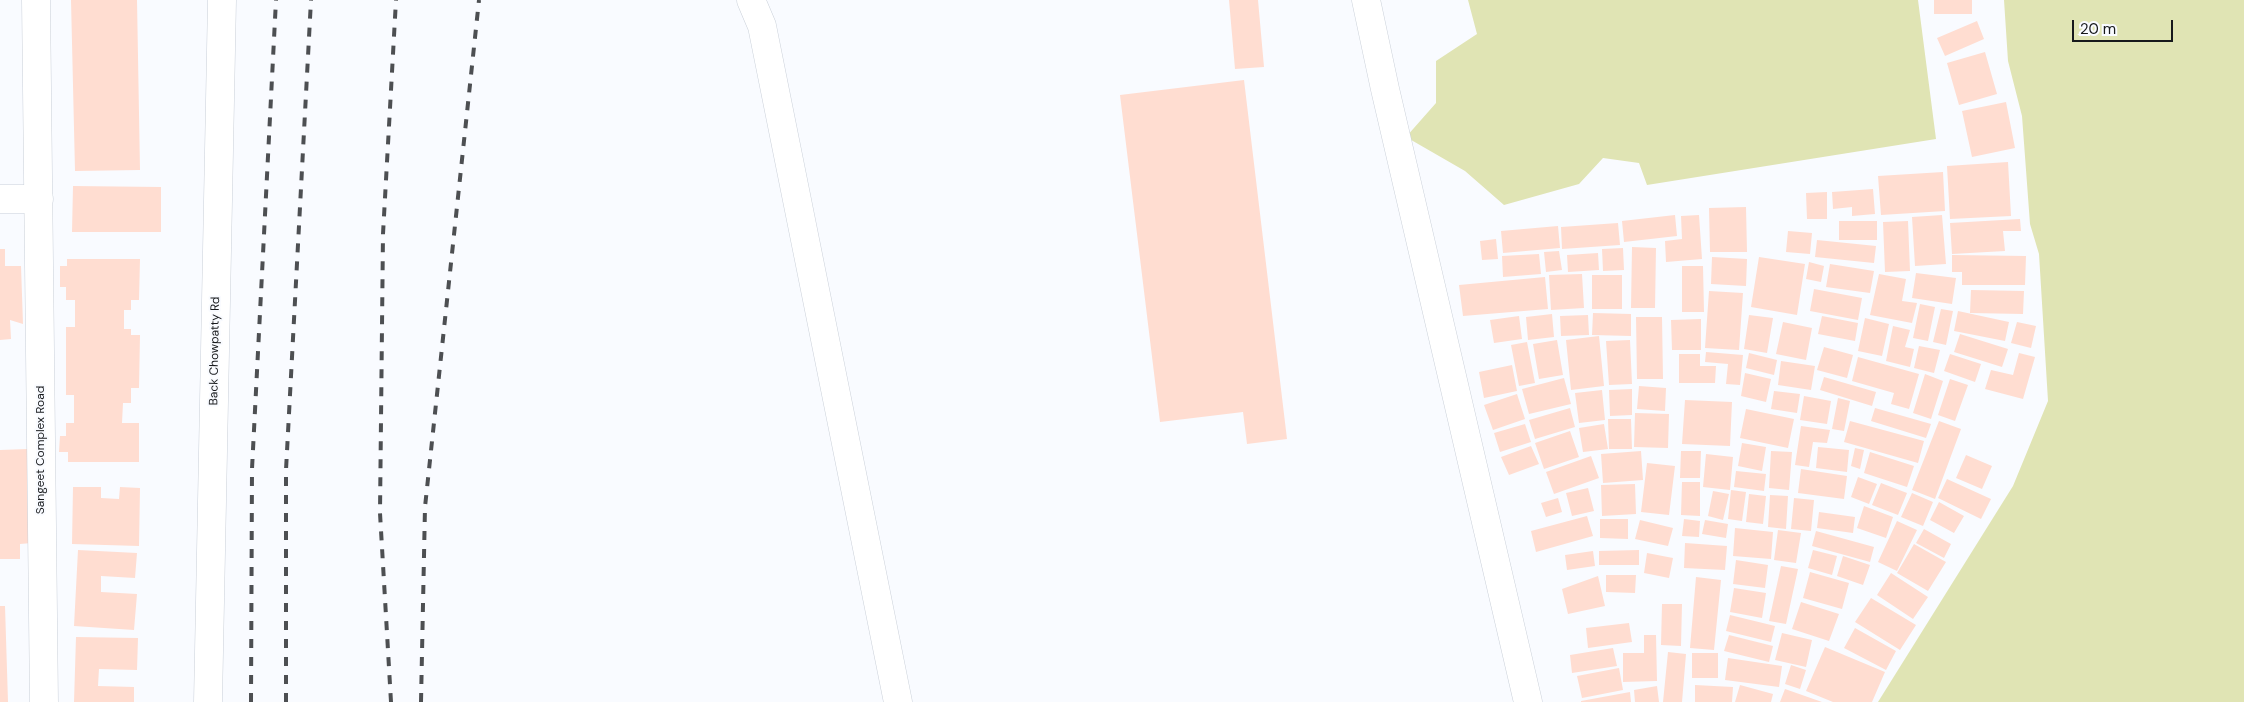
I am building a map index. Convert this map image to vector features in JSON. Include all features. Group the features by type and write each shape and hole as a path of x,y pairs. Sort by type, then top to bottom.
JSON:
{"street":[{"name":"Sangeet Complex Road","path":"36,0 44,702"},
{"name":"Back Chowpatty Rd","path":"208,702 222,0"},
{"path":"751,0 762,26 898,702"},
{"path":"1366,0 1384,90 1528,702"},
{"path":"0,199 39,199"}],"green space":[{"path":"1468,0 1918,0 1936,139 1647,185 1639,163 1603,158 1579,184 1504,205 1465,171 1406,137 1436,103 1436,61 1477,34"},
{"path":"2004,0 2244,0 2244,702 1878,702 2013,486 2048,401 2039,254 2030,224 2022,116 2008,61"}],"building":[{"path":"71,0 137,0 140,170 75,171"},
{"path":"1229,0 1258,0 1264,67 1235,69"},
{"path":"1934,0 1972,0 1972,14 1934,14"},
{"path":"1977,21 1984,39 1945,56 1937,38"},
{"path":"1985,52 1997,94 1959,105 1947,63"},
{"path":"1244,80 1287,439 1247,444 1243,412 1160,422 1120,95"},
{"path":"2006,102 2015,148 1972,157 1962,111"},
{"path":"2008,162 2011,216 1950,219 1947,166"},
{"path":"1943,172 1945,211 1881,215 1878,176"},
{"path":"73,186 161,187 161,232 72,232"},
{"path":"1873,189 1875,214 1852,216 1852,207 1833,209 1832,192"},
{"path":"1827,192 1827,219 1807,219 1806,193"},
{"path":"1746,207 1747,252 1710,252 1709,208"},
{"path":"1675,215 1677,236 1624,242 1622,221"},
{"path":"1699,215 1702,259 1666,262 1665,241 1682,239 1681,216"},
{"path":"1942,215 1946,264 1915,266 1912,217"},
{"path":"2020,219 2021,231 2003,231 2005,251 1952,254 1950,223"},
{"path":"1839,221 1877,221 1877,240 1839,240"},
{"path":"1908,221 1910,271 1885,272 1883,222"},
{"path":"1618,223 1620,245 1562,249 1561,227"},
{"path":"1558,226 1560,248 1503,253 1501,231"},
{"path":"1788,231 1812,233 1810,254 1786,252"},
{"path":"1496,239 1498,259 1482,260 1480,241"},
{"path":"1817,240 1876,246 1874,263 1815,257"},
{"path":"1632,247 1656,248 1655,308 1631,308"},
{"path":"1623,248 1624,270 1603,271 1602,249"},
{"path":"0,249 5,249 5,266 21,266 23,324 10,320 11,339 0,340"},
{"path":"1559,251 1562,270 1546,272 1544,252"},
{"path":"1598,253 1599,270 1568,272 1567,255"},
{"path":"1539,254 1541,274 1503,277 1502,256"},
{"path":"1952,255 2026,256 2025,285 1962,285 1962,272 1952,272"},
{"path":"1712,257 1747,259 1746,286 1711,284"},
{"path":"1759,257 1805,264 1797,315 1751,307"},
{"path":"67,259 140,259 139,300 131,300 131,310 124,310 124,329 131,329 131,335 140,335 139,388 131,388 131,403 123,403 122,423 139,423 139,462 68,462 68,452 59,452 60,436 66,436 66,423 74,423 74,395 66,395 66,327 75,327 75,300 66,300 66,287 60,287 60,266 67,266"},
{"path":"1809,262 1824,266 1821,282 1806,279"},
{"path":"1830,264 1874,271 1870,293 1826,287"},
{"path":"1682,266 1703,266 1704,312 1682,312"},
{"path":"1916,273 1956,278 1952,304 1912,298"},
{"path":"1582,274 1584,308 1551,310 1549,275"},
{"path":"1879,274 1906,279 1902,301 1917,303 1912,323 1870,315"},
{"path":"1592,275 1622,275 1622,309 1592,309"},
{"path":"1545,277 1548,309 1463,316 1459,285"},
{"path":"1814,289 1862,298 1858,320 1810,311"},
{"path":"1971,290 2024,291 2023,314 1970,313"},
{"path":"1709,291 1743,293 1739,350 1705,348"},
{"path":"1920,304 1935,307 1928,341 1913,338"},
{"path":"1941,309 1953,311 1946,345 1933,342"},
{"path":"1958,311 2009,322 2005,341 1954,331"},
{"path":"1593,313 1631,314 1631,336 1592,335"},
{"path":"1552,314 1554,337 1528,340 1526,317"},
{"path":"1588,315 1589,335 1561,336 1560,316"},
{"path":"1749,315 1773,318 1767,353 1744,349"},
{"path":"1519,316 1522,339 1494,343 1490,320"},
{"path":"1822,316 1858,323 1855,341 1818,334"},
{"path":"1636,317 1662,317 1663,379 1637,379"},
{"path":"1865,318 1889,324 1882,356 1858,351"},
{"path":"1701,319 1701,350 1672,350 1671,320"},
{"path":"1783,322 1812,328 1806,360 1776,354"},
{"path":"2017,322 2036,326 2031,348 2011,343"},
{"path":"1893,326 1910,330 1905,347 1914,349 1910,367 1886,361"},
{"path":"1960,334 2008,349 2002,367 1954,352"},
{"path":"1599,336 1604,386 1571,390 1566,340"},
{"path":"1557,340 1563,375 1539,379 1533,344"},
{"path":"1630,340 1632,384 1609,385 1606,341"},
{"path":"1527,342 1535,383 1519,386 1511,345"},
{"path":"1919,346 1940,350 1934,373 1914,368"},
{"path":"1824,347 1853,355 1847,378 1817,370"},
{"path":"1706,352 1743,355 1740,385 1726,384 1728,364 1705,362"},
{"path":"1749,353 1777,360 1774,375 1746,368"},
{"path":"2019,353 2035,357 2023,399 1985,389 1991,370 2013,375"},
{"path":"1679,354 1700,354 1700,366 1716,366 1715,383 1679,383"},
{"path":"1950,354 1981,364 1975,382 1944,371"},
{"path":"1858,357 1919,374 1909,409 1891,404 1894,393 1852,381"},
{"path":"1781,361 1815,366 1811,390 1778,385"},
{"path":"1512,365 1517,391 1484,398 1479,372"},
{"path":"1745,373 1771,379 1766,402 1741,396"},
{"path":"1925,374 1943,381 1931,419 1913,413"},
{"path":"1824,377 1876,392 1872,406 1820,390"},
{"path":"1564,378 1571,404 1529,414 1522,389"},
{"path":"1950,379 1968,385 1955,421 1938,415"},
{"path":"1639,386 1666,388 1665,411 1637,409"},
{"path":"1632,389 1632,415 1610,416 1609,390"},
{"path":"1602,390 1605,420 1579,423 1575,393"},
{"path":"1774,391 1800,394 1797,413 1771,409"},
{"path":"1517,394 1525,419 1493,430 1484,405"},
{"path":"1804,396 1831,401 1827,424 1800,420"},
{"path":"1838,398 1850,401 1844,431 1832,429"},
{"path":"1685,400 1732,402 1730,446 1682,444"},
{"path":"1570,408 1575,427 1535,439 1529,420"},
{"path":"1875,408 1931,424 1926,438 1871,421"},
{"path":"1746,409 1794,419 1788,448 1740,438"},
{"path":"1635,413 1669,414 1668,448 1634,447"},
{"path":"1608,419 1631,419 1632,449 1609,449"},
{"path":"1850,421 1924,441 1918,463 1844,442"},
{"path":"1939,421 1961,429 1935,499 1912,490"},
{"path":"1525,424 1531,442 1500,452 1494,433"},
{"path":"1604,424 1608,449 1583,452 1579,428"},
{"path":"1801,426 1830,430 1827,443 1813,442 1809,467 1795,465"},
{"path":"1570,431 1579,457 1544,469 1535,443"},
{"path":"1742,443 1766,447 1762,471 1738,466"},
{"path":"1531,446 1539,464 1509,475 1501,457"},
{"path":"1818,447 1849,450 1847,472 1816,468"},
{"path":"1855,448 1864,450 1860,469 1851,466"},
{"path":"28,449 32,543 20,544 20,559 0,559 0,450"},
{"path":"1641,451 1643,480 1603,483 1601,454"},
{"path":"1681,451 1701,451 1700,478 1680,478"},
{"path":"1771,451 1792,452 1789,490 1769,488"},
{"path":"1870,452 1914,466 1907,487 1864,473"},
{"path":"1706,454 1733,457 1730,490 1703,487"},
{"path":"1966,455 1992,466 1982,489 1956,478"},
{"path":"1591,456 1599,478 1554,494 1546,472"},
{"path":"1647,463 1675,466 1669,515 1641,512"},
{"path":"1801,469 1847,476 1844,499 1798,493"},
{"path":"1736,471 1766,474 1764,491 1734,487"},
{"path":"1858,477 1877,484 1869,504 1851,497"},
{"path":"1947,479 1991,499 1981,519 1938,498"},
{"path":"1682,482 1700,482 1700,516 1681,515"},
{"path":"1881,483 1907,493 1898,515 1872,505"},
{"path":"1635,484 1636,514 1602,516 1601,485"},
{"path":"73,487 101,487 101,498 119,499 120,487 140,488 139,546 72,544"},
{"path":"1588,488 1594,511 1572,516 1566,493"},
{"path":"1731,490 1746,492 1742,521 1728,519"},
{"path":"1713,491 1729,494 1723,520 1708,516"},
{"path":"1912,493 1933,502 1923,526 1901,517"},
{"path":"1749,494 1766,496 1763,524 1746,522"},
{"path":"1770,495 1788,496 1786,529 1768,527"},
{"path":"1558,498 1562,512 1546,517 1541,503"},
{"path":"1794,498 1814,500 1811,531 1791,529"},
{"path":"1939,502 1964,516 1954,533 1930,520"},
{"path":"1864,506 1893,517 1886,538 1857,528"},
{"path":"1819,512 1855,517 1853,533 1817,528"},
{"path":"1587,516 1593,536 1536,552 1531,531"},
{"path":"1600,519 1628,519 1628,539 1600,538"},
{"path":"1684,519 1700,521 1699,537 1682,536"},
{"path":"1640,520 1673,528 1668,546 1635,539"},
{"path":"1705,520 1728,524 1726,538 1702,534"},
{"path":"1897,521 1917,530 1897,571 1878,562"},
{"path":"1735,528 1773,532 1771,559 1733,556"},
{"path":"1924,529 1951,544 1944,558 1916,543"},
{"path":"1778,530 1801,533 1796,563 1774,560"},
{"path":"1816,531 1874,547 1870,562 1812,546"},
{"path":"1685,543 1727,546 1725,570 1684,568"},
{"path":"1914,544 1946,562 1928,591 1897,573"},
{"path":"78,550 137,553 135,578 101,576 101,592 137,594 134,630 74,626"},
{"path":"1639,550 1639,565 1599,565 1599,551"},
{"path":"1813,550 1837,556 1832,575 1808,568"},
{"path":"1593,551 1595,566 1567,570 1565,555"},
{"path":"1647,553 1673,558 1669,578 1644,573"},
{"path":"1843,556 1870,565 1863,585 1837,576"},
{"path":"1736,560 1768,565 1765,588 1733,584"},
{"path":"1781,566 1798,569 1786,624 1769,621"},
{"path":"1810,572 1849,583 1842,609 1803,598"},
{"path":"1891,573 1928,597 1913,619 1877,595"},
{"path":"1606,575 1636,575 1635,593 1606,592"},
{"path":"1598,576 1605,606 1568,614 1562,589"},
{"path":"1696,577 1721,580 1714,650 1690,648"},
{"path":"1734,588 1766,593 1762,618 1730,612"},
{"path":"1871,598 1916,625 1900,650 1855,622"},
{"path":"1801,602 1839,614 1829,641 1792,629"},
{"path":"1662,604 1682,604 1681,646 1661,645"},
{"path":"0,606 5,606 8,702 0,702"},
{"path":"1730,615 1775,626 1771,642 1726,631"},
{"path":"1629,623 1632,642 1588,648 1586,628"},
{"path":"1855,628 1896,651 1886,670 1844,648"},
{"path":"1782,633 1812,640 1806,667 1775,660"},
{"path":"1644,635 1656,635 1657,681 1623,682 1623,653 1644,653"},
{"path":"1729,635 1773,646 1769,662 1724,651"},
{"path":"76,637 138,638 137,670 99,669 98,686 134,687 134,702 74,702"},
{"path":"1825,647 1885,672 1872,702 1833,702 1806,691"},
{"path":"1613,648 1617,666 1572,673 1570,655"},
{"path":"1668,652 1686,654 1682,702 1663,702"},
{"path":"1692,653 1718,653 1718,678 1692,678"},
{"path":"1728,658 1782,666 1779,687 1725,680"},
{"path":"1791,665 1806,670 1800,689 1785,684"},
{"path":"1619,668 1623,690 1582,698 1577,676"},
{"path":"1695,685 1733,687 1732,702 1695,702"},
{"path":"1740,685 1773,694 1771,702 1735,702"},
{"path":"1657,686 1659,702 1635,702 1634,690"},
{"path":"1785,689 1822,702 1780,702"},
{"path":"1630,692 1631,702 1581,702 1581,701"}],"railway":[{"path":"251,702 252,469 276,0"},
{"path":"286,702 286,470 311,0"},
{"path":"391,702 380,513 383,234 396,0"},
{"path":"421,702 425,507 479,0"}]}
